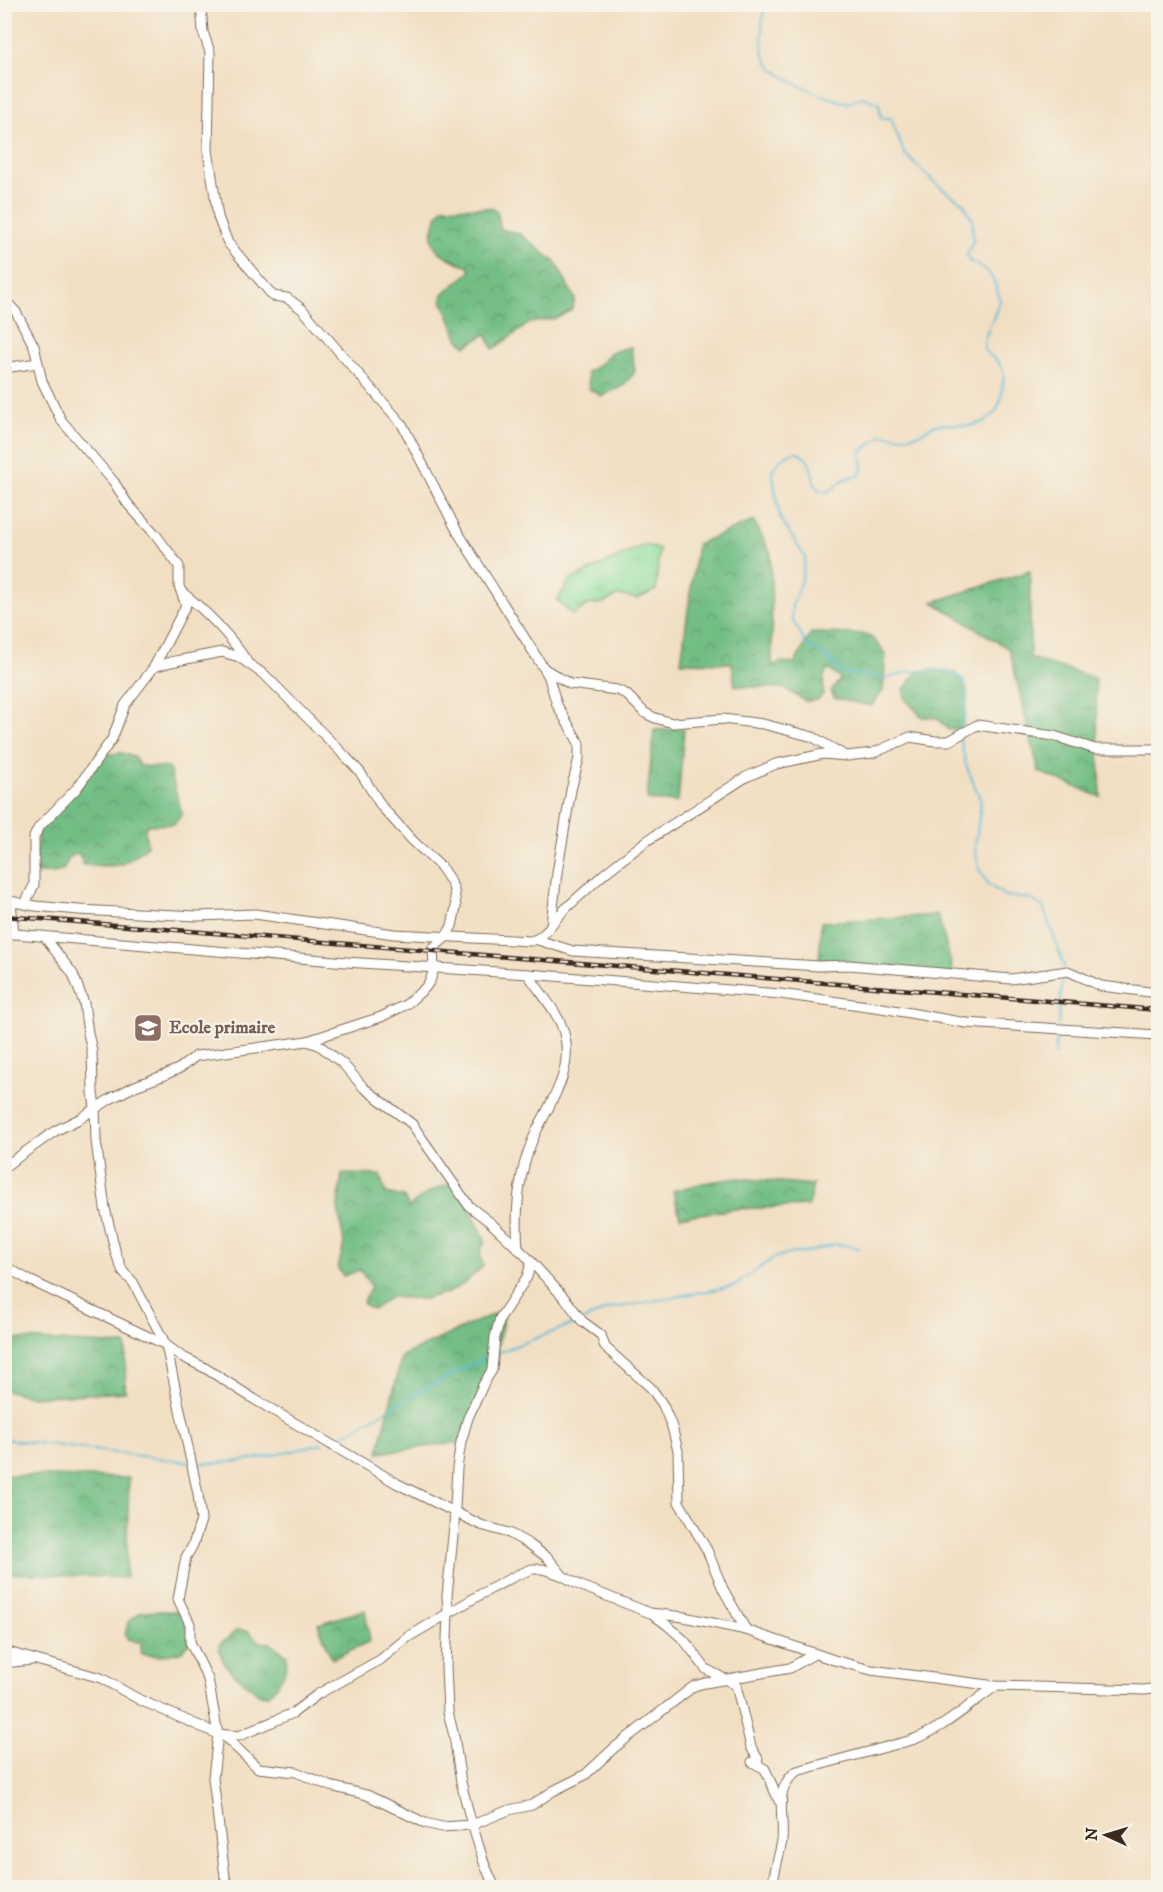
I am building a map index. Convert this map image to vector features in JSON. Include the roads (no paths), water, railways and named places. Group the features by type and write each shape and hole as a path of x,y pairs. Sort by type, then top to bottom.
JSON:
{"street":[{"path":"201,4 203,32 210,52 208,150 210,173 218,217 228,243 273,296 287,298 314,321 402,424 457,531 544,669 557,705 576,736 580,750 557,873 550,925"},
{"path":"4,299 16,312 34,346 48,397 61,420 114,482 179,566 180,590 185,602 185,607 154,667 125,705 111,740 77,788 39,827 33,837 34,885 25,904"},
{"path":"4,368 38,363"},
{"path":"180,590 205,610 231,638 247,661"},
{"path":"4,1167 55,1131 128,1089 180,1068 196,1056 307,1041 381,1017 407,1004 430,981 434,969 433,948 445,938 452,926 456,907 454,890 446,874 382,807 360,772 273,683 247,661 231,653 222,652 154,667"},
{"path":"544,669 570,684 618,690 626,694 645,713 655,718 673,723 723,718 763,724 813,737 847,756"},
{"path":"538,940 564,910 605,873 651,839 746,777 776,764 823,754 847,756 873,753 910,737 949,741 977,725 1054,736 1095,749 1158,749"},
{"path":"1158,993 1101,986 1068,971 1011,979 860,965 809,965 573,951 538,940 445,938 348,929 255,914 196,916 79,910 8,901 9,934 434,969 780,994 882,1008 966,1023 1158,1035"},
{"path":"44,936 73,974 84,1003 93,1051 93,1092 99,1168 105,1208 116,1254 123,1272 133,1282 166,1345 198,1494 201,1520 193,1545 186,1557 178,1599 190,1624 190,1642 208,1679 221,1735 213,1778 225,1876 230,1887"},
{"path":"518,1249 517,1206 527,1157 536,1132 554,1100 564,1072 567,1052 565,1034 557,1018 528,974"},
{"path":"307,1041 327,1051 343,1064 364,1088 412,1124 469,1206 518,1249 567,1301 582,1321 601,1335 605,1347 651,1388 663,1405 678,1451 679,1502 707,1550 723,1589 746,1630"},
{"path":"495,1887 484,1863 472,1825 461,1782 448,1712 447,1596 457,1468 468,1418 492,1370 495,1337 500,1318 527,1277 531,1263"},
{"path":"4,1266 166,1345 357,1461 455,1513 481,1525 509,1533 529,1544 548,1558 563,1576"},
{"path":"221,1735 239,1736 293,1713 318,1694 380,1660 408,1637 448,1612 532,1569 543,1569 650,1613 667,1624 684,1640 706,1669 736,1685 755,1760 765,1768 774,1784 780,1803 782,1841 772,1887"},
{"path":"650,1613 713,1622 746,1630 814,1654 871,1670 996,1686 1145,1690 1158,1688"},
{"path":"4,1651 101,1678 140,1700 221,1735 258,1768 296,1772 330,1786 367,1795 425,1824 442,1827 472,1825 509,1810 532,1805 553,1791 585,1775 614,1748 694,1686 790,1668 814,1654"},
{"path":"4,1664 35,1659"},
{"path":"780,1803 788,1780 797,1771 930,1734 996,1686"}],"waterway":[{"path":"766,4 762,18 762,40 769,64 794,83 829,98 849,103 857,98 864,98 879,104 881,118 891,118 904,153 936,184 963,203 972,218 973,241 967,255 969,261 982,267 991,276 1000,301 985,338 984,350 999,363 1004,374 1001,400 995,413 984,422 969,426 934,425 919,434 904,437 882,435 861,452 863,464 860,475 846,479 825,492 820,491 817,487 809,462 798,452 790,453 783,458 772,471 780,518 805,557 802,578 792,606 792,620 805,644 827,657 840,672 849,674 888,678 909,672 934,669 955,673 963,680 967,690 965,716 961,729"},
{"path":"960,738 966,765 981,801 975,848 979,869 989,885 1005,896 1031,899 1043,907 1064,969"},
{"path":"1058,1025 1063,974"},
{"path":"1055,1055 1057,1031"},
{"path":"584,1320 609,1309 735,1286 773,1258 787,1254 812,1251 836,1244 859,1248"},
{"path":"497,1353 579,1322"},
{"path":"331,1442 424,1389 489,1356"},
{"path":"4,1439 189,1462"},
{"path":"195,1463 243,1461 322,1444"}],"railway":[{"path":"4,916 1158,1010"}],"place":[{"name":"Ecole primaire","path":"148,1028"}]}
